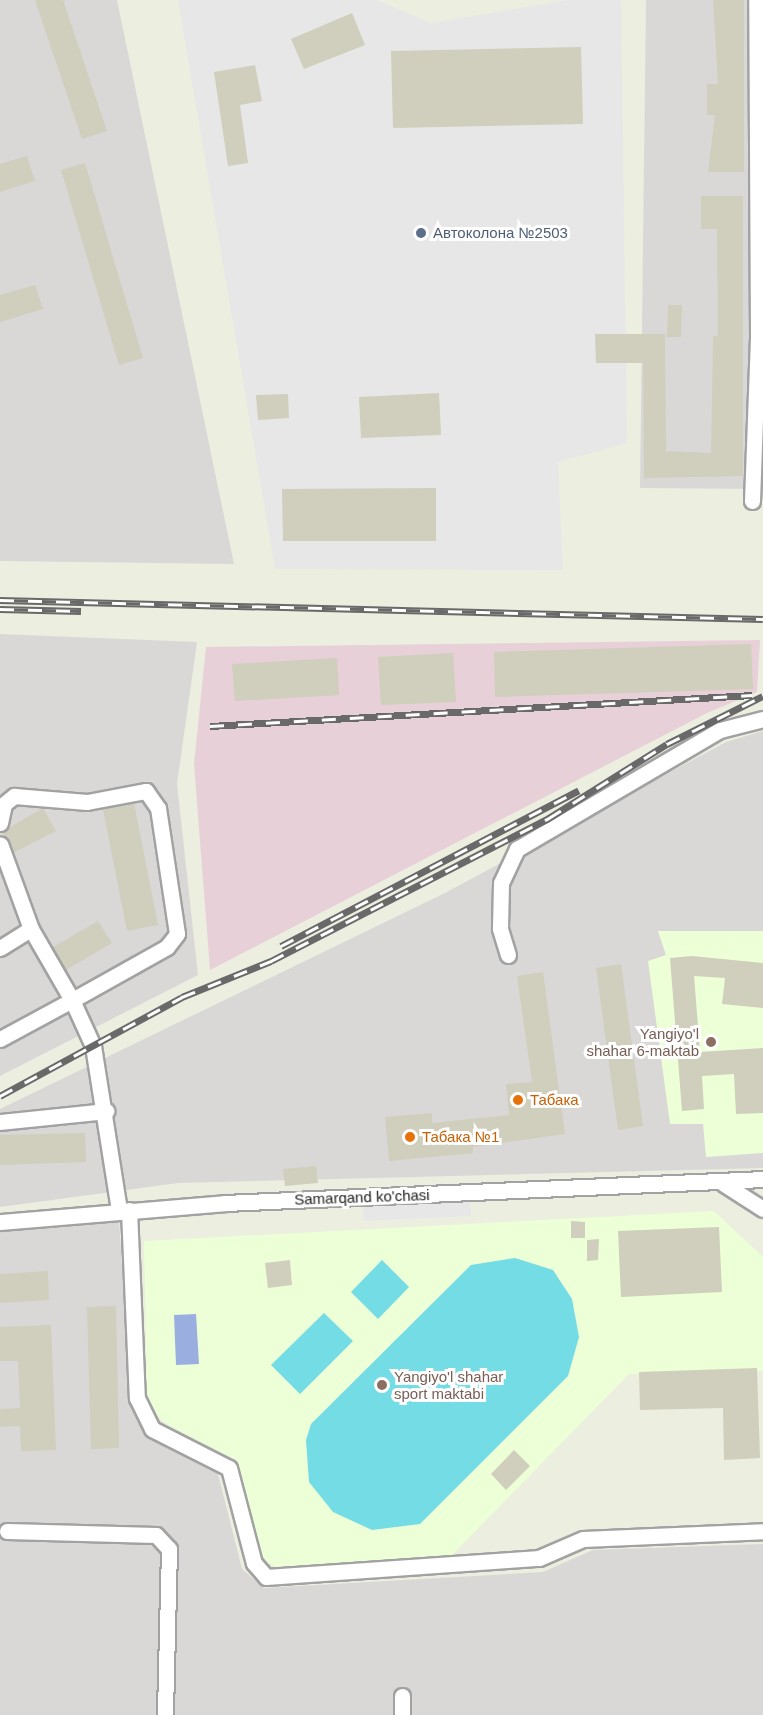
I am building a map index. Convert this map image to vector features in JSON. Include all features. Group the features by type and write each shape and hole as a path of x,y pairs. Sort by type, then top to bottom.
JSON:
{"street":[{"path":"752,501 761,334 760,19 756,0"},
{"path":"508,955 500,928 501,883 517,849 720,730 763,719"},
{"path":"0,823 4,804 14,796 87,802 146,791 154,797 177,934 167,947 0,1039"},
{"path":"0,844 31,929 72,1000 93,1046 124,1210 137,1398 152,1429 229,1468 254,1563 266,1577 539,1558 583,1539 763,1531"},
{"path":"0,948 31,929"},
{"path":"0,1122 106,1111"},
{"name":"Samarqand ko'chasi","path":"0,1222 124,1210 724,1184 763,1179"},
{"path":"724,1184 763,1209"},
{"path":"7,1531 156,1535 170,1549 165,1715"},
{"path":"402,1696 402,1715"}],"shaded area":[{"path":"0,0 117,0 234,564 0,561"},
{"name":"Автоколона №2503","path":"178,0 376,0 431,23 568,0 621,0 627,443 558,462 563,570 275,569"},
{"path":"646,0 763,0 763,489 640,488"},
{"path":"0,634 197,642 177,784 198,975 0,1076"},
{"path":"760,640 757,692 707,713 210,970 194,764 206,647"},
{"path":"763,731 763,1168 178,1183 0,1207 0,1109 445,893 726,742"},
{"name":"Yangiyo'l shahar 6-maktab","path":"658,931 763,931 763,1153 706,1157 703,1124 670,1124 648,961 666,955"},
{"path":"470,1198 471,1216 364,1221 363,1203"},
{"name":"Yangiyo'l shahar sport maktabi","path":"714,1211 763,1257 763,1371 629,1374 452,1555 276,1567 263,1560 236,1460 168,1425 154,1413 147,1395 144,1241"},
{"path":"119,1220 131,1404 147,1437 218,1474 242,1569 264,1588 543,1572 593,1550 763,1544 763,1715 0,1715 0,1230"},
{"path":"515,1258 553,1270 572,1299 579,1337 568,1376 420,1524 372,1530 333,1512 309,1482 306,1440 311,1424 471,1265"},
{"path":"382,1260 409,1287 378,1319 351,1292"},
{"path":"324,1313 353,1341 300,1394 271,1365"},
{"path":"196,1314 199,1364 176,1365 174,1315"}],"building":[{"path":"35,0 63,0 107,131 82,139"},
{"path":"713,0 744,0 744,172 708,172 715,115 707,115 707,84 718,84"},
{"path":"352,13 365,45 304,69 291,39"},
{"path":"581,47 583,124 393,128 391,51"},
{"path":"255,65 262,101 240,105 248,163 228,166 214,72"},
{"path":"27,156 35,181 0,192 0,164"},
{"path":"85,163 143,358 119,365 61,170"},
{"path":"701,196 743,196 743,476 644,478 643,363 596,363 595,334 665,334 666,451 711,453 713,336 718,336 717,229 701,229"},
{"path":"35,285 43,309 0,322 0,295"},
{"path":"668,305 682,305 681,337 667,337"},
{"path":"439,393 441,435 361,438 359,397"},
{"path":"288,394 289,418 258,420 256,395"},
{"path":"436,488 436,541 283,541 282,489"},
{"path":"751,644 753,689 495,697 494,652"},
{"path":"453,653 456,702 381,705 378,657"},
{"path":"337,658 339,695 235,701 232,664"},
{"path":"134,803 158,925 127,931 103,809"},
{"path":"43,808 56,831 13,853 2,832"},
{"path":"98,921 112,943 66,970 53,947"},
{"path":"692,956 763,963 763,1008 722,1004 725,978 694,976 700,1052 763,1048 763,1113 736,1114 734,1074 702,1076 704,1109 682,1111 670,958"},
{"path":"621,964 643,1126 618,1130 596,968"},
{"path":"543,972 565,1134 473,1147 473,1153 389,1161 385,1117 432,1113 432,1123 509,1115 506,1084 532,1082 517,976"},
{"path":"85,1133 86,1162 0,1165 0,1135"},
{"path":"316,1166 318,1183 285,1186 283,1169"},
{"path":"571,1221 585,1222 585,1238 571,1238"},
{"path":"719,1227 722,1292 621,1297 618,1231"},
{"path":"599,1239 598,1260 587,1261 587,1240"},
{"path":"290,1260 292,1285 268,1288 265,1263"},
{"path":"48,1271 49,1300 0,1303 0,1274"},
{"path":"116,1306 119,1448 91,1449 87,1307"},
{"path":"51,1325 56,1450 21,1451 20,1426 0,1427 0,1409 20,1408 18,1361 0,1361 0,1327"},
{"path":"757,1368 760,1458 724,1460 723,1408 640,1410 639,1372"},
{"path":"514,1450 530,1466 506,1490 491,1474"}],"railway":[{"path":"0,600 763,619"},
{"path":"0,609 81,611"},
{"path":"210,726 752,695"},
{"path":"0,1096 182,997 271,961 549,818 667,744 763,696"},
{"path":"281,946 579,790"}],"place":[{"name":"Автоколона №2503","path":"421,233"},
{"name":"Yangiyo'l shahar 6-maktab","path":"711,1042"},
{"name":"Табака","path":"518,1100"},
{"name":"Табака №1","path":"410,1137"},
{"name":"Yangiyo'l shahar sport maktabi","path":"382,1385"}]}
